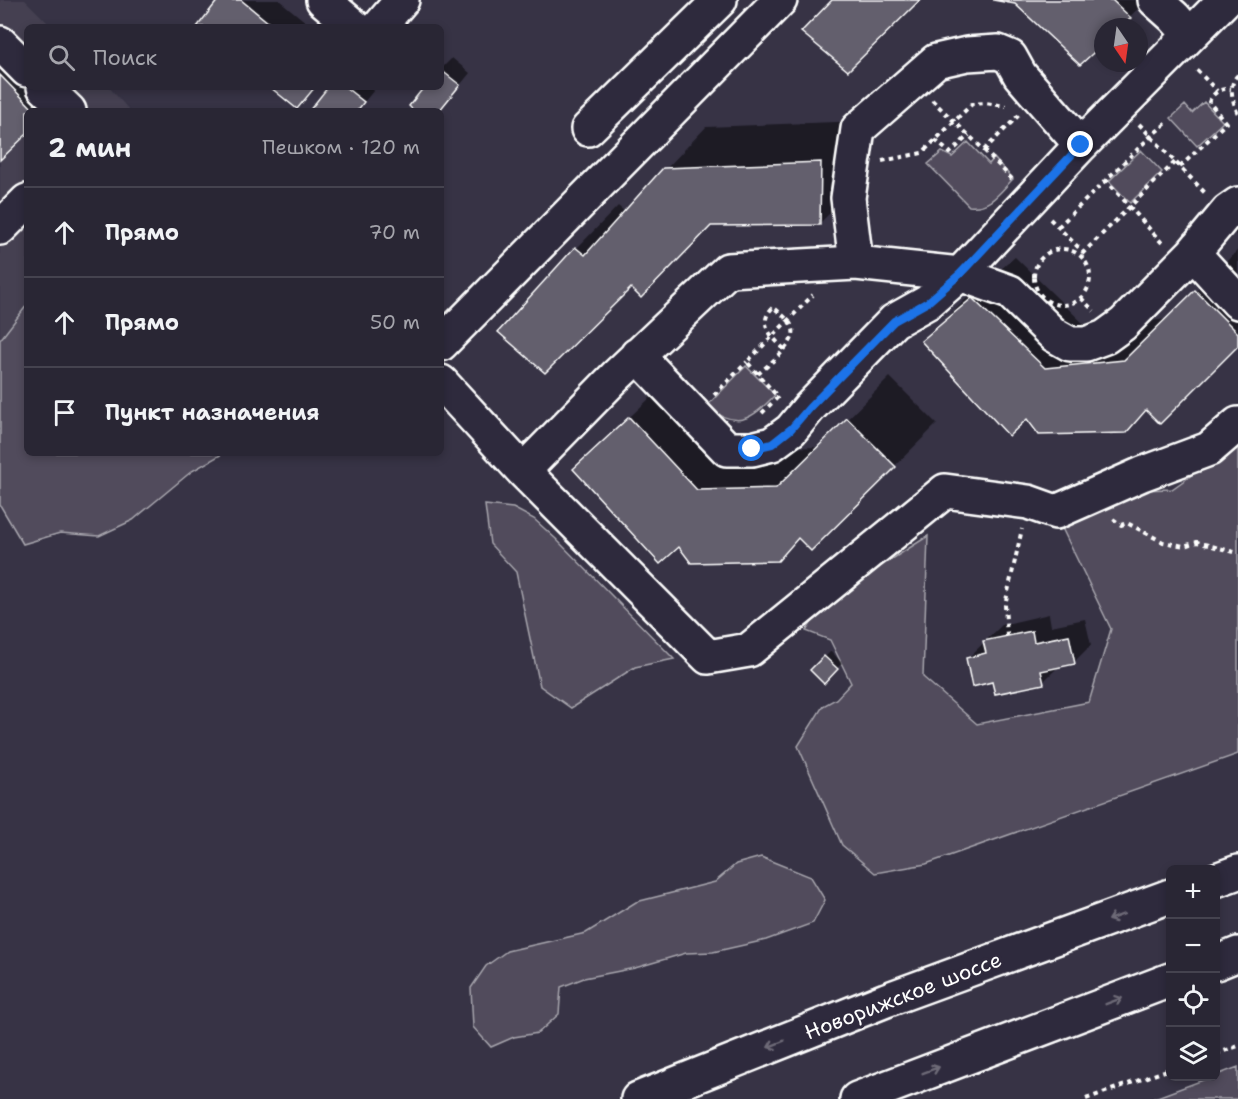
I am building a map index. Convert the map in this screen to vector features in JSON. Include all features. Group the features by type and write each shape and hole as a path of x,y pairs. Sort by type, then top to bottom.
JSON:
{"main road":[{"path":"323,0 351,24"},
{"path":"382,24 402,0"},
{"path":"588,129 720,0"},
{"path":"444,341 780,0"},
{"path":"1155,0 1190,35"},
{"path":"637,355 727,449 752,449 772,444 791,429 894,321 928,302 960,274 1081,145 1225,0"},
{"path":"0,43 24,67"},
{"path":"856,263 848,198 858,129 936,61 967,54 998,52 1010,57 1020,75 1029,106 1081,145"},
{"path":"47,90 66,108"},
{"path":"524,471 637,355 728,270 856,263 960,274 1010,292 1054,334 1070,344 1086,344 1105,338 1123,324 1179,250 1228,211 1225,202"},
{"path":"0,228 24,204"},
{"path":"1179,250 1238,303"},
{"path":"444,385 524,471 708,657 749,650 945,490 1028,502 1056,512 1142,474 1209,449 1238,424"},
{"path":"1220,878 1238,872"},
{"name":"Новорижское шоссе","path":"638,1099 886,1000 1166,897"},
{"path":"1220,961 1238,954"},
{"path":"857,1099 1166,982"}],"path":[{"path":"1238,75 1234,78 1231,89 1238,114"},
{"path":"913,81 984,150 1029,106"},
{"path":"1180,167 1226,123 1209,102 1217,92 1224,88 1231,89"},
{"path":"851,166 922,153 953,120 972,104 1029,106"},
{"path":"1121,105 1180,167 1225,202"},
{"path":"1058,227 1169,121"},
{"path":"935,140 950,153 969,135"},
{"path":"1080,256 1175,162"},
{"path":"1106,180 1130,207 1179,250"},
{"path":"1064,248 1080,256 1089,267 1090,278 1081,298 1060,305 1049,302 1040,295 1033,275 1036,264 1043,255 1052,249 1064,248"},
{"path":"709,400 822,286 822,265"},
{"path":"758,374 784,349 794,337 793,328 773,306 768,312 765,322 766,329 784,349"},
{"path":"747,362 778,397 758,417"},
{"path":"1102,491 1113,510 1112,518 1121,525 1127,523 1163,542 1184,546 1197,542 1238,553"},
{"path":"1007,636 1005,605 1028,502"},
{"path":"1220,1052 1238,1046"},
{"path":"1086,1099 1166,1071"}],"shaded area":[{"path":"0,0 25,0 49,24 24,24 24,90 112,90 127,108 24,108 24,309 0,340"},
{"path":"1204,102 1223,122 1197,146 1171,118 1185,105 1192,113"},
{"path":"968,142 989,164 994,158 1013,179 994,198 983,205 969,206 928,164 942,152 952,157"},
{"path":"1141,150 1162,172 1130,203 1109,181"},
{"path":"24,309 24,456 219,456 192,471 133,520 99,536 60,533 23,544 0,505 0,340"},
{"path":"746,366 775,395 758,411 743,419 727,418 706,407"},
{"path":"1238,442 1238,754 926,864 875,873 842,845 798,746 823,706 836,699 851,683 830,640 806,631 825,602 928,536 923,677 977,724 1089,702 1111,629 1061,526 1104,491 1172,489"},
{"path":"485,505 513,508 534,519 674,659 635,667 571,708 540,686 516,572 490,544"},
{"path":"761,857 811,877 825,900 813,923 766,940 713,952 686,953 635,968 584,978 561,987 559,1014 538,1033 514,1037 491,1047 473,1027 471,988 486,966 507,951 586,933 636,902 715,882 736,864"},
{"path":"1238,1067 1238,1099 1152,1099 1200,1081 1220,1081 1220,1074"}],"building":[{"path":"218,0 241,0 270,24 199,24"},
{"path":"832,0 920,0 848,71 801,32"},
{"path":"993,0 1112,0 1131,18 1094,18 1094,52 1080,65 1015,4"},
{"path":"444,72 460,85 441,108 411,108 409,106 422,90 444,90"},
{"path":"0,75 32,108 24,108 24,137 0,160"},
{"path":"274,90 313,90 296,108"},
{"path":"326,90 349,90 364,102 359,108 311,108"},
{"path":"821,162 820,225 711,226 641,298 631,288 545,373 498,332 575,247 585,255 663,168"},
{"path":"1195,290 1238,333 1238,346 1160,424 1146,410 1126,433 1039,435 1027,419 1009,436 921,341 972,298 1045,368 1124,360"},
{"path":"629,417 697,490 776,488 847,418 896,467 811,551 798,538 778,561 691,563 679,547 660,564 573,469"},
{"path":"1032,631 1034,642 1069,635 1075,664 1041,671 1044,684 995,694 992,682 972,687 966,658 986,653 983,641"},
{"path":"824,656 838,669 824,684 810,670"}],"route":[{"path":"752,449 772,444 791,429 894,321 928,302 960,274 1081,145"}]}
